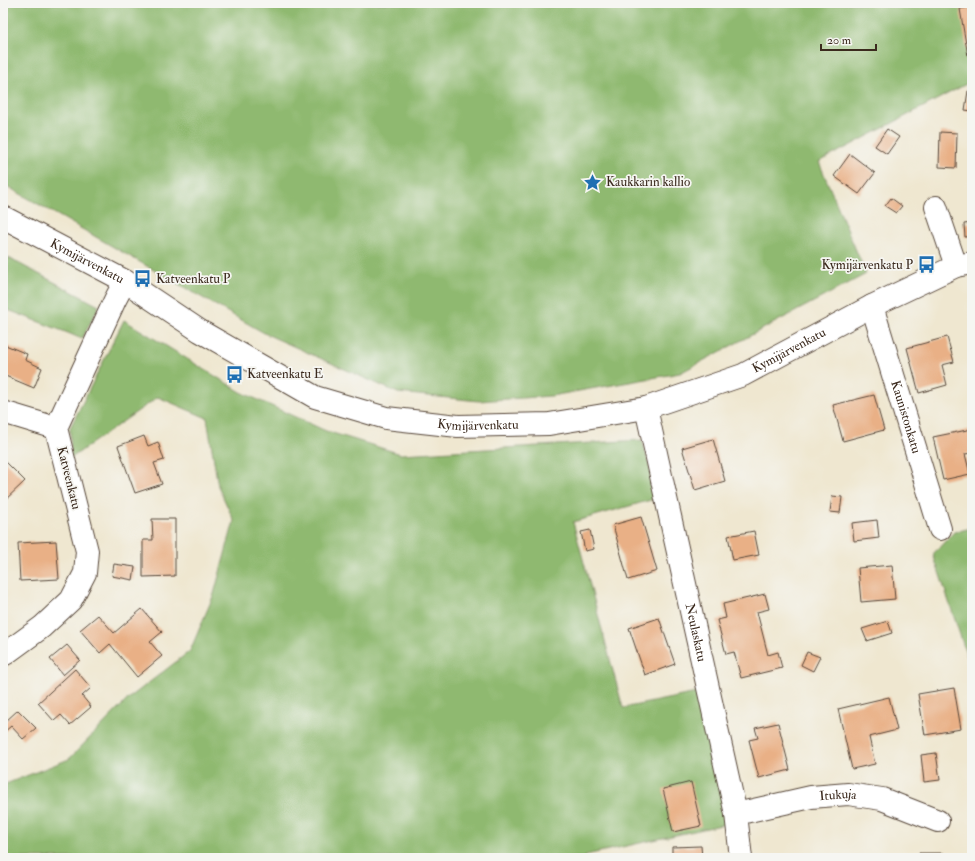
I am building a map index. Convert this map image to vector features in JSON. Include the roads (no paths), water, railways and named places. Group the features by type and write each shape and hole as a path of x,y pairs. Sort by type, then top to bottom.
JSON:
{"street":[{"path":"936,207 964,264"},
{"name":"Kymijärvenkatu","path":"3,217 125,281 200,331 315,397 386,418 458,426 549,424 646,408 743,375 872,306 964,264"},
{"path":"3,412 56,428 125,281"},
{"name":"Kaunistonkatu","path":"872,306 940,528"},
{"name":"Neulaskatu","path":"646,408 736,814 742,858"},
{"name":"Katveenkatu","path":"5,654 42,628 71,600 85,573 87,551 56,428"},
{"name":"Itukuja","path":"736,814 811,797 848,794 882,799 938,821"}],"place":[{"name":"Kaukkarin kallio","path":"593,182"},
{"name":"Kymijärvenkatu P","path":"926,265"},
{"name":"Katveenkatu P","path":"143,279"},
{"name":"Katveenkatu E","path":"234,374"}]}
